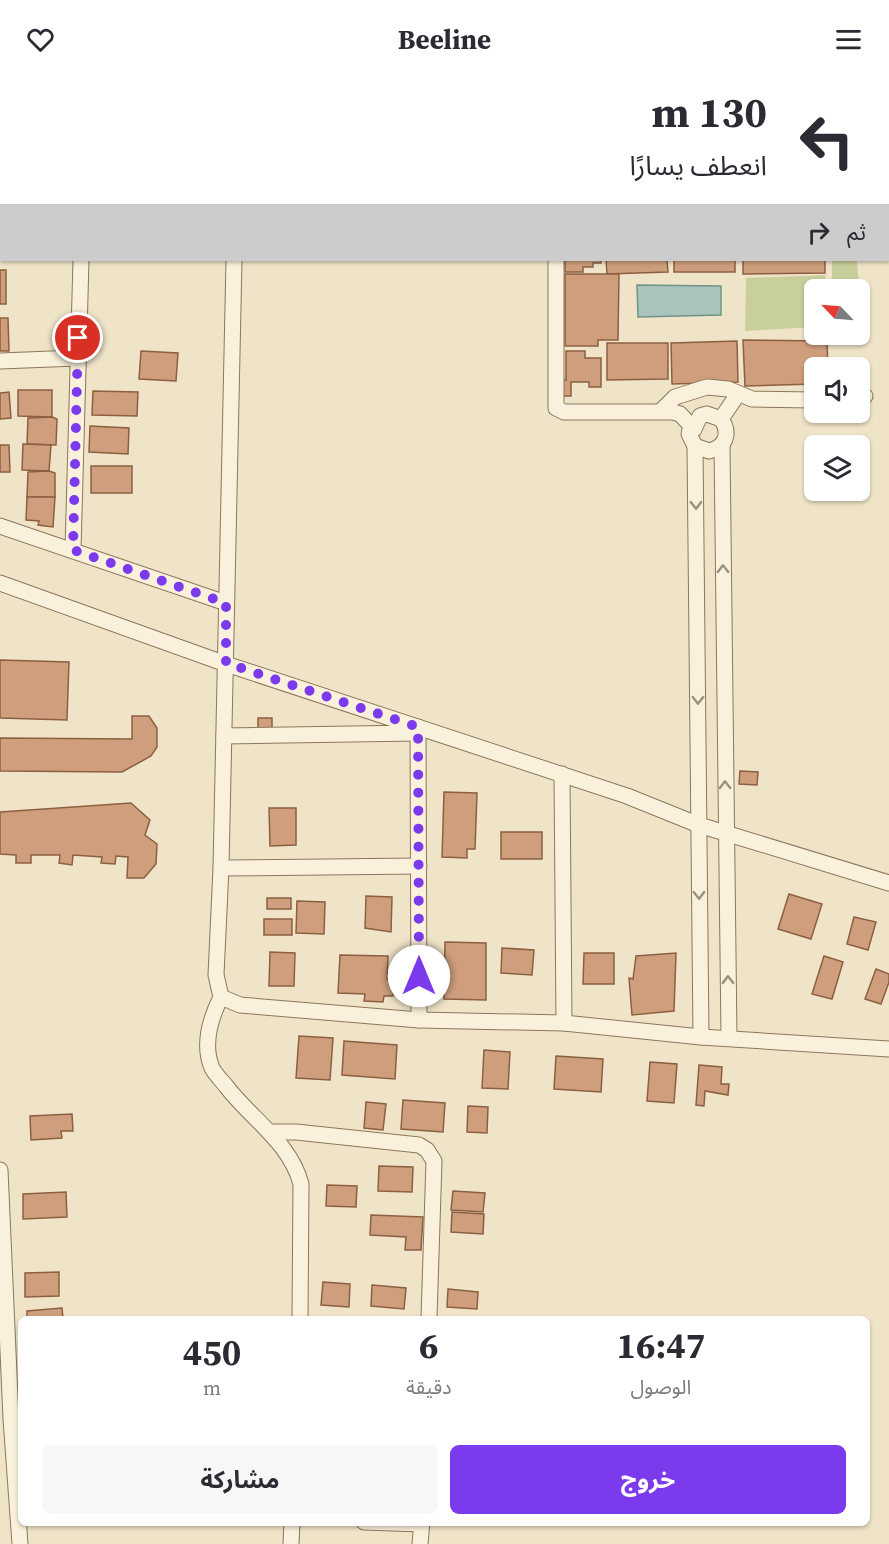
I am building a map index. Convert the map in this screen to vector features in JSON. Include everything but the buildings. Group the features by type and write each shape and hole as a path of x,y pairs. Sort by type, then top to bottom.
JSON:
{"street":[{"path":"73,550 81,261"},
{"path":"234,261 221,868 216,975 221,997 208,1028 208,1049 212,1068 234,1097 271,1132 298,1171 301,1184 300,1316"},
{"path":"556,261 556,408 564,412 662,410 680,414 694,429"},
{"path":"0,361 77,358"},
{"path":"662,410 675,397 692,390 718,387 752,399 804,400"},
{"path":"720,419 738,393"},
{"path":"694,429 700,416 714,415 720,419 726,432 726,439 722,445 709,451 695,446"},
{"path":"694,429 691,426 689,434 695,446 701,1037"},
{"path":"722,445 729,1038"},
{"path":"0,526 226,603"},
{"path":"0,583 418,730 627,796 699,825 889,883"},
{"path":"698,610 723,609"},
{"path":"224,736 418,730"},
{"path":"418,730 419,1020"},
{"path":"562,774 564,1023"},
{"path":"221,868 419,866"},
{"path":"221,997 240,1005 419,1020 564,1023 701,1037 889,1049"},
{"path":"271,1132 296,1132 418,1145 427,1150 434,1161 429,1316"},
{"path":"0,1170 6,1419 20,1544"},
{"path":"291,1544 292,1526"},
{"path":"420,1544 422,1526"}],"green space":[{"path":"832,261 857,261 859,279 832,279"},
{"path":"825,275 825,279 804,279 804,328 745,331 746,278"}],"water":[{"path":"637,285 721,286 721,315 638,317"}],"route":[{"path":"78,338 73,550 226,603 226,663 418,727 419,976"}]}
